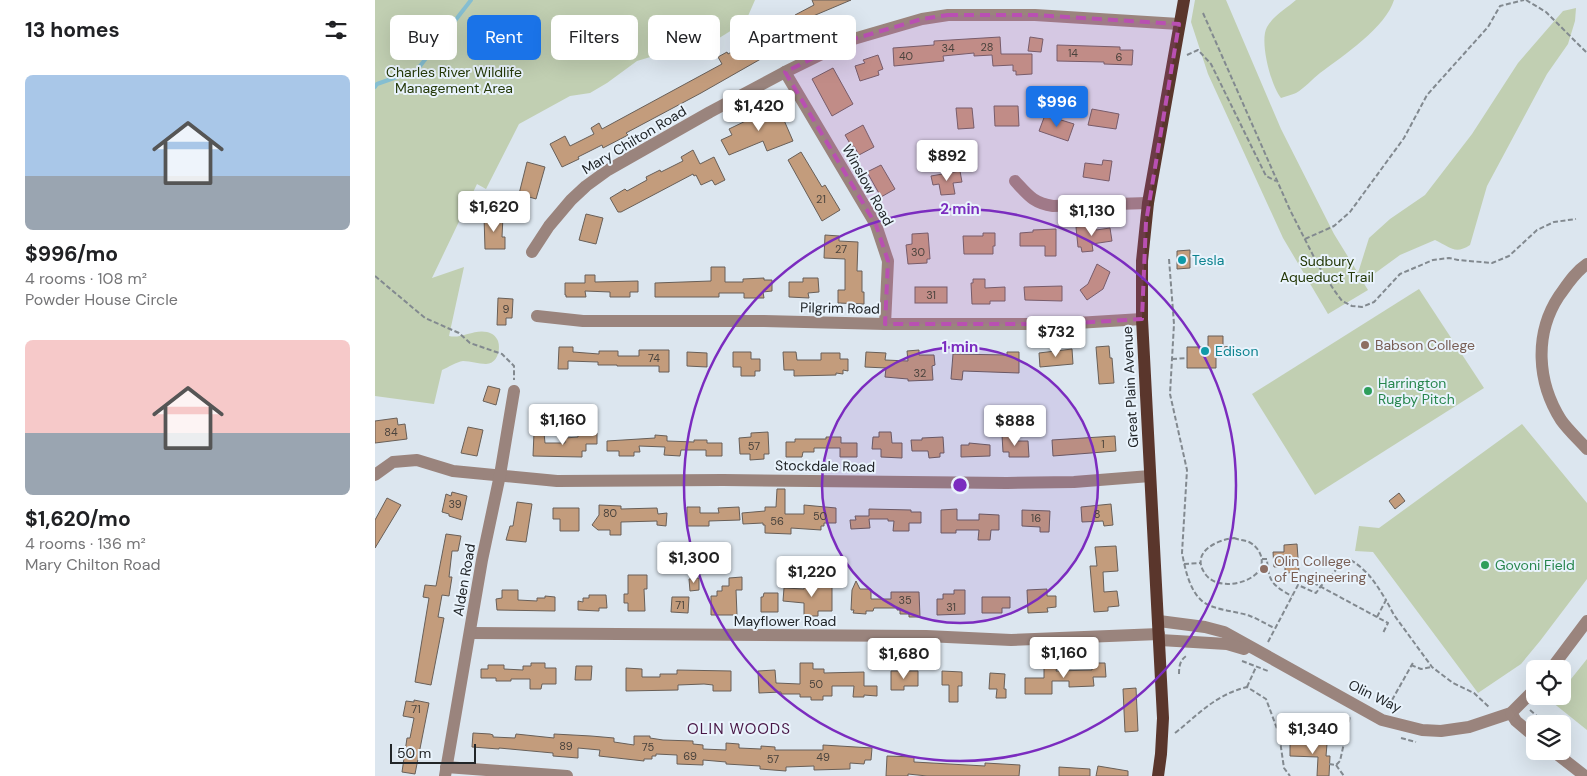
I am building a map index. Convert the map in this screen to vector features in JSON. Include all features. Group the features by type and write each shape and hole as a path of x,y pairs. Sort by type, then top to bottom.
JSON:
{"main road":[{"name":"Great Plain Avenue","path":"1158,776 1163,736 1142,319 1142,261 1148,203 1184,0"}],"street":[{"name":"Mary Chilton Road","path":"532,252 549,226 585,186 617,165 785,72 850,40 922,18 939,16 1035,15 1179,24"},
{"name":"Winslow Road","path":"785,72 876,225 888,261 885,324"},
{"path":"1015,180 1029,196 1040,204 1053,206 1148,203"},
{"path":"1587,264 1569,281 1555,302 1546,322 1541,342 1541,366 1548,395 1562,421 1587,449"},
{"name":"Pilgrim Road","path":"537,316 583,321 763,321 885,324 1060,324 1142,319"},
{"name":"Alden Road","path":"445,772 482,560 501,475 514,391"},
{"name":"Stockdale Road","path":"375,475 393,462 417,460 453,471 557,481 723,480 1007,483 1074,482 1150,476"},
{"path":"1558,660 1587,621"},
{"name":"Olin Way","path":"1159,632 1216,630 1224,632 1263,649 1382,720 1422,730 1441,731 1469,727 1511,713 1526,698"},
{"name":"Mayflower Road","path":"470,633 926,636 1011,640 1159,632"},
{"name":"Olin Way","path":"1159,632 1263,649"},
{"path":"1511,713 1516,721 1526,729"},
{"path":"1565,760 1585,776"},
{"path":"445,772 567,776"}],"path":[{"path":"1305,239 1335,226 1350,212 1404,138 1427,95 1488,27 1500,6 1525,0 1547,12 1587,53"},
{"path":"1203,13 1277,182 1318,265 1342,301 1362,308 1374,302 1400,274 1433,260 1449,258 1492,262 1509,256 1537,230 1554,222 1576,219"},
{"path":"1174,53 1184,56 1198,50 1211,64 1266,176 1277,182"},
{"path":"1169,259 1174,324 1170,394 1187,470 1182,553 1184,564 1188,578 1201,600 1216,607 1251,616 1274,628"},
{"path":"375,276 425,318 459,333 470,343 502,354 514,366 514,391"},
{"path":"1172,358 1187,358"},
{"path":"1234,538 1248,542 1258,548 1262,559 1261,567 1256,574 1241,583 1229,584 1217,582 1206,576 1201,563 1202,555 1209,546 1221,540 1234,538"},
{"path":"1263,649 1299,584 1316,594 1347,558 1358,564 1373,579 1394,615 1432,667 1453,683 1485,702 1493,712"},
{"path":"1262,559 1267,559 1270,578 1273,584 1292,596"},
{"path":"1184,564 1201,563"},
{"path":"1293,573 1321,586 1388,623 1383,633"},
{"path":"1377,617 1386,600"},
{"path":"1392,700 1414,661"},
{"path":"1411,665 1421,669 1432,667"},
{"path":"1163,736 1175,733 1207,705 1223,696 1247,687 1256,666"},
{"path":"1247,687 1266,699 1279,734 1284,768 1290,776"},
{"path":"1530,710 1536,715"},
{"path":"1329,764 1336,764 1340,761 1350,716"},
{"path":"1281,744 1290,744"},
{"path":"1336,764 1344,776"}],"highlighted area":[{"path":"948,15 1035,15 1179,24 1146,222 1142,319 1060,324 885,324 888,261 876,225 785,72 850,40 922,19"}],"green space":[{"name":"Charles River Wildlife Management Area","path":"375,0 755,0 748,15 730,15 730,31 720,38 720,15 648,15 648,58 637,61 590,93 570,96 519,124 486,189 477,184 432,278 464,267 449,336 454,337 482,331 489,332 494,335 499,345 497,356 490,363 483,364 463,361 442,370 434,404 375,396"},
{"name":"Sudbury Aqueduct Trail","path":"1195,0 1226,0 1281,129 1334,234 1358,273 1369,238 1390,219 1425,195 1472,134 1518,63 1563,11 1576,8 1575,21 1568,44 1547,74 1487,186 1470,245 1456,250 1435,240 1400,255 1363,282 1368,290 1328,314 1283,238 1208,74 1191,22"},
{"path":"1296,0 1394,0 1382,20 1363,40 1299,91 1281,98 1273,84 1267,63 1264,42 1265,34 1267,27 1273,19"},
{"name":"Harrington Rugby Pitch","path":"1419,289 1484,388 1315,495 1252,394"},
{"name":"Govoni Field","path":"1522,424 1587,503 1587,579 1521,664 1478,693 1373,552 1355,551 1359,526 1379,528"},
{"path":"1587,659 1587,730 1571,717 1571,715 1568,715 1556,705 1571,705 1571,679"}],"building":[{"path":"812,0 851,0 816,15 795,15 814,5"},
{"path":"1000,37 1001,54 1032,54 1032,74 1016,75 1016,71 1013,71 1013,65 993,66 992,55 974,56 974,53 943,56 944,61 894,66 893,48 934,45 934,41"},
{"path":"1030,37 1043,39 1041,52 1028,51"},
{"path":"1057,45 1120,47 1120,50 1133,50 1132,65 1104,64 1104,62 1057,61"},
{"path":"727,52 728,54 730,53 730,60 759,60 626,133 628,135 603,148 602,145 562,167 550,144 565,136 570,146 594,134 591,128 599,123 602,129 722,64 720,56"},
{"path":"878,55 883,69 878,71 879,75 860,81 855,66 865,63 863,60"},
{"path":"833,68 853,104 832,116 812,79"},
{"path":"777,104 793,141 767,151 763,141 729,155 721,140 732,135 729,129 754,117 753,113"},
{"path":"994,106 1018,106 1019,126 995,126"},
{"path":"956,108 972,108 974,128 958,129"},
{"path":"1092,109 1119,114 1116,129 1088,125"},
{"path":"1045,115 1074,124 1068,141 1039,131"},
{"path":"863,125 874,147 859,155 845,135"},
{"path":"693,150 700,164 714,157 725,180 715,185 712,180 701,185 696,175 694,176 693,174 618,212 610,198 625,189 627,191 647,180 646,177 683,161 681,157"},
{"path":"801,152 822,187 825,185 840,210 822,221 788,160"},
{"path":"1103,160 1112,161 1109,181 1083,177 1085,163 1102,165"},
{"path":"527,162 545,167 536,199 519,194"},
{"path":"881,165 895,189 881,197 867,172"},
{"path":"960,171 962,182 953,183 955,194 941,195 939,184 933,185 931,176"},
{"path":"586,214 603,218 596,244 579,240"},
{"path":"484,216 503,216 502,237 505,237 505,249 485,249"},
{"path":"1096,225 1096,230 1110,228 1112,241 1092,244 1093,251 1082,252 1081,247 1078,247 1076,227"},
{"path":"1056,229 1056,256 1045,256 1045,246 1020,246 1020,233 1033,232 1033,230"},
{"path":"928,233 930,259 927,259 927,263 908,264 906,245 912,244 912,234"},
{"path":"983,233 995,233 993,254 964,254 963,236 983,236"},
{"path":"825,235 839,236 839,241 858,242 857,271 862,271 864,304 838,303 838,290 845,290 845,259 824,258"},
{"path":"1190,250 1190,268 1177,269 1177,251"},
{"path":"1097,264 1110,272 1103,289 1087,300 1080,290 1088,284"},
{"path":"711,267 725,267 725,282 743,282 743,279 764,278 764,280 772,280 772,291 763,292 764,298 744,298 744,293 719,293 719,297 655,297 655,283 711,281"},
{"path":"585,275 595,275 595,282 638,281 638,292 630,292 630,297 610,297 610,292 585,291 586,297 566,297 565,283 585,283"},
{"path":"803,278 818,278 819,292 808,293 809,298 789,297 789,282 803,282"},
{"path":"973,279 985,279 985,288 1005,287 1005,301 990,301 990,304 972,304 971,283 973,283"},
{"path":"1062,286 1062,301 1025,300 1024,287"},
{"path":"915,287 947,287 947,303 915,303"},
{"path":"498,298 513,299 512,318 506,318 506,325 497,325"},
{"name":"Edison","path":"1208,336 1223,336 1223,347 1233,346 1233,355 1216,355 1216,368 1187,368 1187,347 1208,347"},
{"path":"1109,346 1114,383 1099,384 1096,347"},
{"path":"559,347 573,347 573,352 599,354 599,351 618,351 618,356 639,356 639,350 669,350 669,372 659,372 659,366 598,365 598,362 568,361 568,369 558,369"},
{"path":"1072,349 1073,364 1040,367 1039,353"},
{"path":"919,350 919,355 934,355 935,365 932,366 933,380 908,381 908,379 885,377 886,368 865,367 866,352 886,353 885,360 908,361 907,351"},
{"path":"687,352 707,353 707,367 687,366"},
{"path":"733,352 751,352 751,359 760,359 760,371 755,371 755,376 741,376 741,367 733,367"},
{"path":"783,352 796,352 797,360 821,360 821,353 840,353 840,359 848,359 848,371 843,370 843,374 836,373 836,375 794,376 794,370 784,370"},
{"path":"1007,352 1019,352 1019,373 963,371 962,380 951,379 953,354 1007,355"},
{"path":"488,386 500,389 496,405 483,401"},
{"path":"397,418 398,425 405,424 407,439 375,443 375,421"},
{"path":"468,427 483,430 477,456 461,453"},
{"path":"768,432 769,454 764,454 764,459 750,460 750,454 740,454 739,438 751,437 751,433"},
{"path":"879,432 891,432 892,443 902,443 902,458 881,457 881,449 872,449 873,437 879,437"},
{"path":"534,433 544,433 545,443 565,443 565,438 578,437 578,433 597,433 597,444 586,444 586,451 582,451 582,457 533,456"},
{"path":"655,435 667,436 667,441 694,442 694,440 707,440 707,443 722,443 722,456 706,456 706,450 681,450 680,456 664,455 665,447 639,446 640,452 634,452 634,456 619,456 619,451 607,451 607,441 655,438"},
{"path":"1002,435 1013,435 1014,441 1028,441 1029,457 1009,457 1009,452 1003,452"},
{"path":"1115,436 1116,451 1053,456 1052,440"},
{"path":"826,437 841,437 841,443 857,443 857,457 840,457 840,448 814,448 814,452 803,452 802,457 786,457 786,442 795,442 795,439 826,439"},
{"path":"943,437 944,453 940,453 940,457 929,458 928,451 912,451 911,440"},
{"path":"969,443 990,445 990,456 961,457 961,445 969,445"},
{"path":"777,489 785,489 785,514 804,514 804,505 836,508 836,523 824,523 824,526 821,526 821,530 791,528 791,534 765,533 765,525 763,523 743,524 742,513 765,511 765,507 776,507"},
{"path":"452,492 467,496 462,520 442,512 446,494 451,496"},
{"path":"1399,493 1405,501 1395,509 1389,501"},
{"path":"387,498 401,505 375,548 375,520"},
{"path":"517,502 532,504 526,542 506,540 510,526 513,526"},
{"path":"1111,504 1113,525 1104,526 1103,521 1082,522 1081,507"},
{"path":"599,505 621,506 621,509 657,508 658,514 667,513 666,526 657,525 657,521 621,522 621,535 610,535 610,530 598,530 592,525 599,515"},
{"path":"687,507 700,507 700,513 719,513 718,508 739,507 740,520 709,521 709,526 687,526"},
{"path":"553,508 579,508 579,531 560,531 560,519 553,519"},
{"path":"869,509 921,512 921,523 909,523 909,531 893,531 894,521 888,521 888,519 869,519 870,528 851,529 850,520 856,520 855,516 869,516"},
{"path":"957,509 957,520 979,520 979,514 999,515 999,530 991,530 990,540 978,540 979,530 956,530 956,533 941,533 941,510"},
{"path":"1022,510 1050,511 1049,532 1040,532 1040,527 1022,526"},
{"path":"446,534 461,536 458,551 452,551 449,577 452,577 449,596 442,595 438,617 444,618 431,685 415,682 429,598 423,597 425,585 436,586"},
{"path":"1297,544 1299,572 1285,573 1285,566 1274,567 1273,552 1284,552 1284,545"},
{"path":"1116,546 1118,571 1103,572 1104,592 1117,591 1119,606 1108,607 1108,611 1094,612 1090,566 1097,566 1095,547"},
{"path":"628,575 647,575 647,589 644,589 645,611 628,611 628,603 624,603 624,594 628,594"},
{"path":"742,577 742,590 736,590 737,615 711,615 711,596 717,596 717,591 722,591 722,586 729,586 729,578"},
{"path":"699,578 699,590 690,591 689,579"},
{"path":"856,581 860,589 871,589 871,599 891,599 891,592 919,592 920,617 909,617 909,614 900,614 900,610 897,610 897,608 874,608 873,611 866,611 866,614 853,613 854,610 851,610 852,590"},
{"path":"804,583 832,583 832,611 818,611 818,616 804,616 804,603 783,601 784,588 804,589"},
{"path":"1047,589 1047,596 1056,596 1056,607 1047,608 1048,612 1028,613 1027,590"},
{"path":"502,590 518,590 518,600 537,601 537,598 545,598 545,596 555,597 555,611 497,610 496,599 502,598"},
{"path":"954,590 965,590 965,614 937,615 937,599 943,599 943,594 954,594"},
{"path":"764,593 778,593 778,612 761,612 761,597 763,597"},
{"path":"589,595 606,595 607,608 599,608 599,611 578,610 578,601 583,602 583,598 589,598"},
{"path":"672,597 689,597 688,613 671,612"},
{"path":"982,597 1010,597 1010,608 1002,608 1002,613 982,613"},
{"path":"531,663 545,663 545,668 556,668 556,684 542,684 541,689 530,689 530,679 496,681 496,678 481,678 481,669 488,669 488,665 504,665 504,669 523,670 523,666 531,666"},
{"path":"800,663 813,663 813,669 824,669 824,673 864,672 864,686 877,686 877,696 864,695 864,697 853,697 854,686 832,686 832,696 823,696 823,700 811,700 811,697 800,697 800,694 781,694 781,692 759,693 758,671 775,670 776,683 800,684"},
{"path":"1092,663 1105,663 1106,677 1093,677 1094,686 1069,687 1069,681 1052,681 1052,694 1025,694 1025,678 1044,678 1044,667 1057,667 1056,671 1092,670"},
{"path":"576,666 592,666 591,680 575,680"},
{"path":"626,668 642,669 642,677 660,677 660,674 677,674 677,670 731,671 731,691 713,691 713,685 704,684 678,685 678,690 626,691"},
{"path":"891,671 918,671 918,686 904,686 904,690 891,690"},
{"path":"942,671 962,672 962,686 958,686 958,702 949,702 949,685 942,685"},
{"path":"990,673 1005,674 1004,689 1006,689 1006,698 996,698 997,689 989,689"},
{"path":"1136,688 1138,731 1125,732 1123,689"},
{"path":"414,700 429,703 415,774 402,772 407,738 410,738 414,718 403,716 406,701 414,702"},
{"path":"473,733 490,734 493,737 515,738 516,734 554,738 554,734 591,736 614,738 614,742 634,745 634,736 650,736 650,738 663,740 693,741 693,744 703,745 703,749 726,750 726,743 739,744 739,748 761,749 761,746 775,747 775,750 823,750 823,745 872,748 871,760 865,760 864,764 850,763 850,769 814,770 814,766 786,767 786,771 760,769 760,766 726,764 726,762 703,760 703,765 677,764 677,755 656,754 656,756 652,756 652,759 644,759 644,761 599,756 600,750 578,748 578,758 553,756 553,753 472,747"},
{"path":"1290,742 1327,744 1326,756 1330,756 1329,776 1317,776 1318,757 1290,756"},
{"path":"887,756 914,757 914,762 985,766 985,763 1020,765 1019,776 927,776 908,774 908,776 886,776"},
{"path":"1098,766 1128,771 1128,776 1096,776"},
{"path":"1059,767 1090,769 1090,776 1059,776"}],"waterway":[{"path":"375,87 377,84 417,70 471,0"}],"place":[{"name":"Tesla","path":"1182,260"},
{"name":"Babson College","path":"1365,345"},
{"name":"Edison","path":"1205,351"},
{"name":"Harrington Rugby Pitch","path":"1368,391"},
{"name":"Govoni Field","path":"1485,565"},
{"name":"Olin College of Engineering","path":"1264,569"}],"district":[{"name":"OLIN WOODS","path":"739,729"}]}
